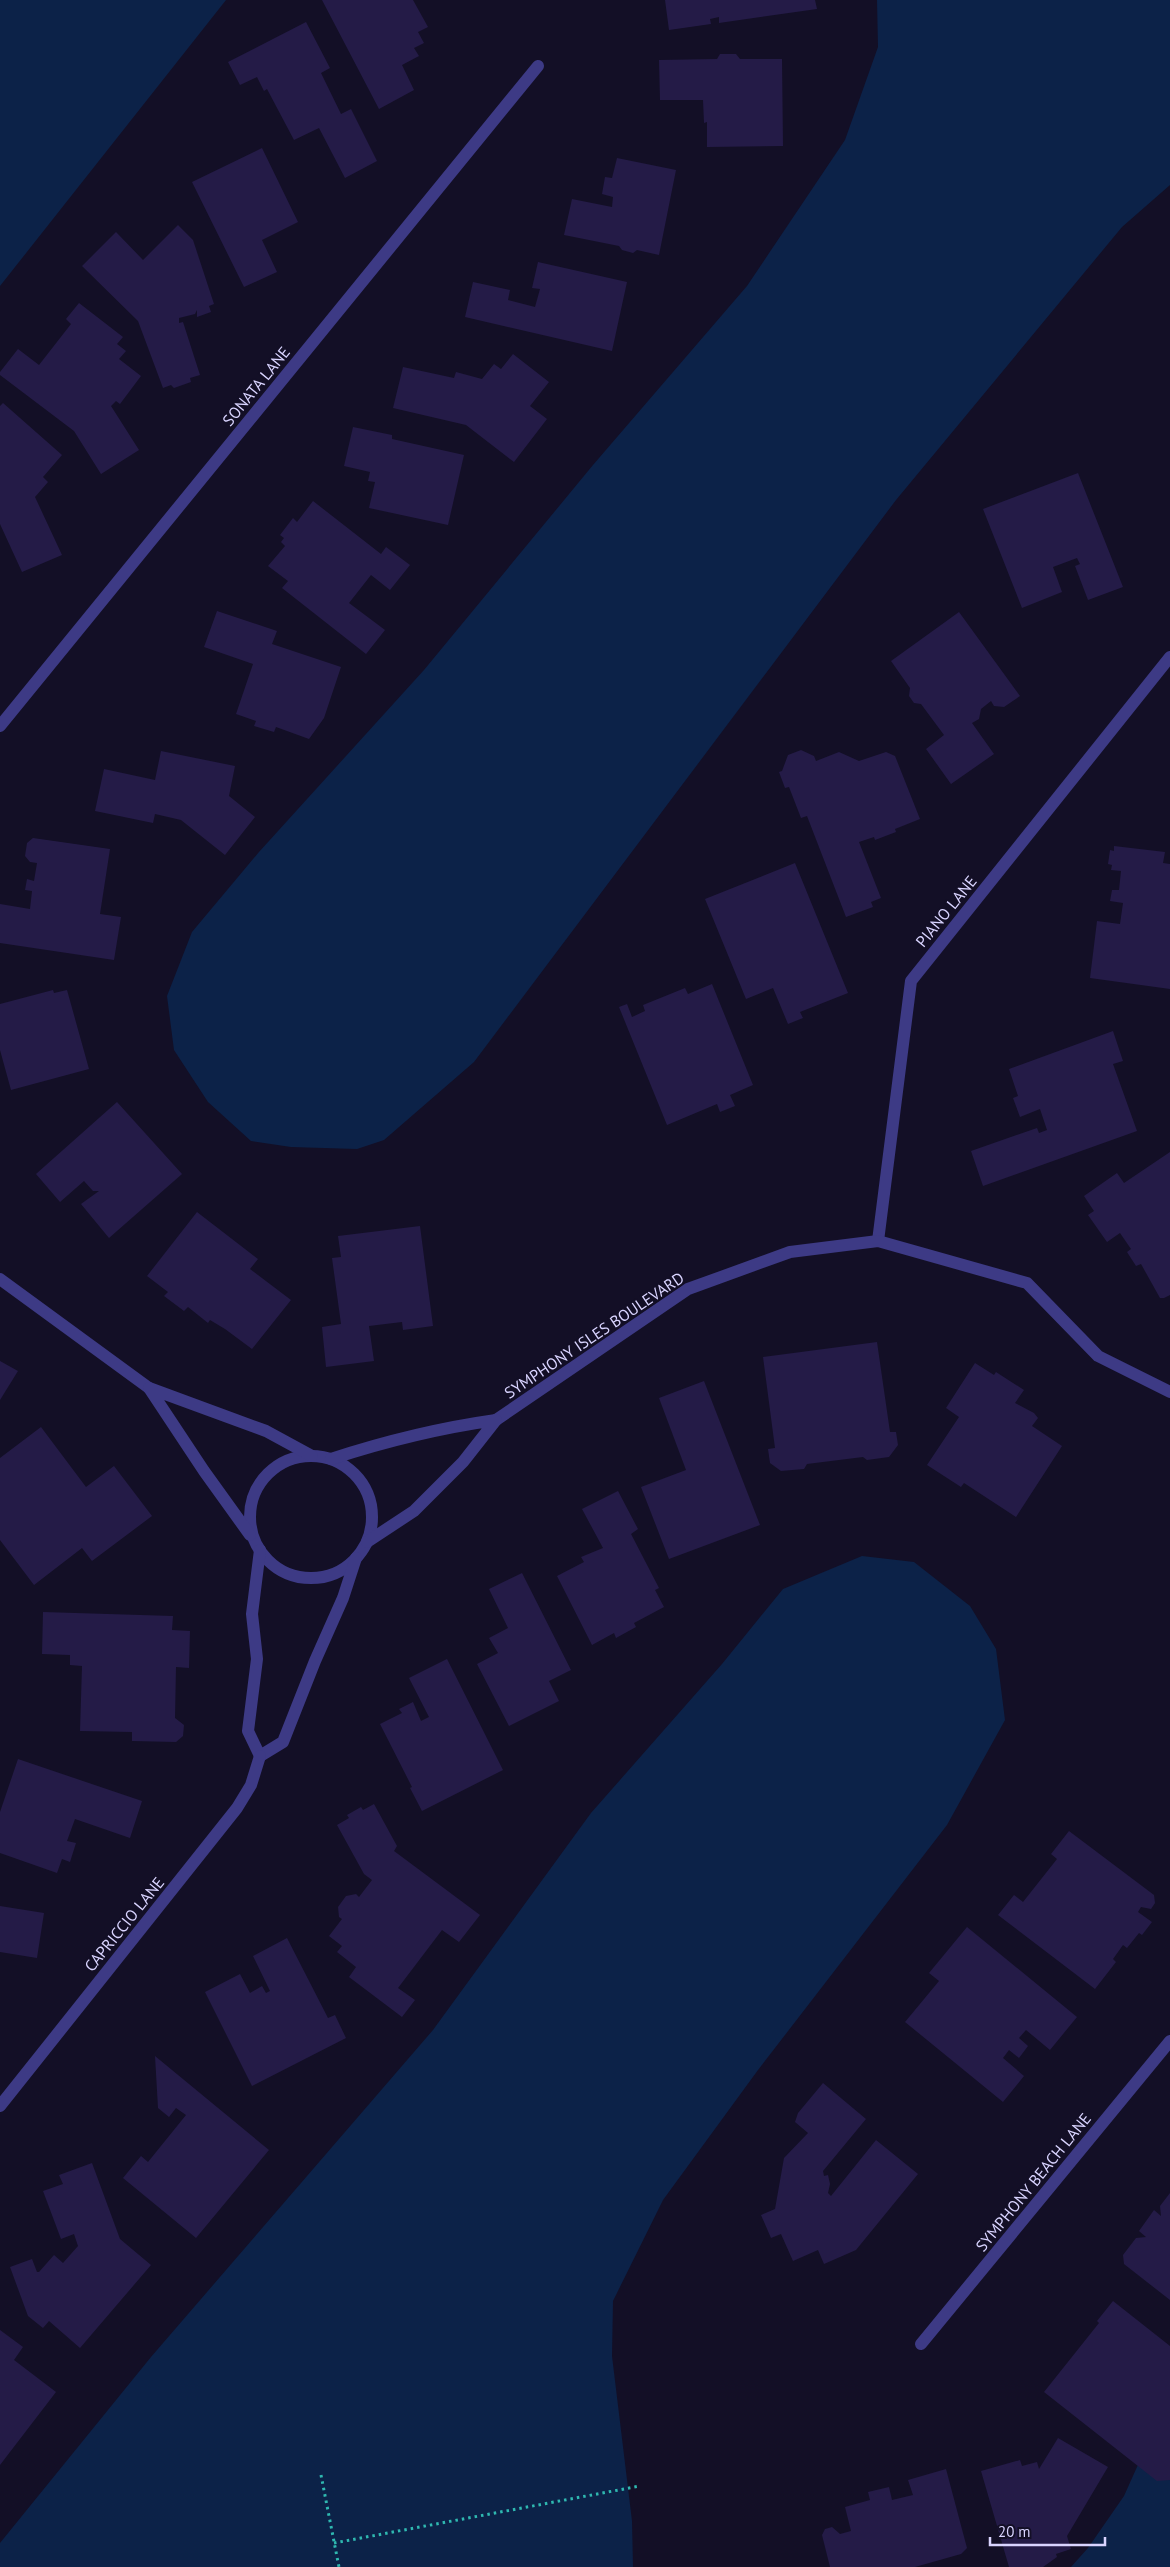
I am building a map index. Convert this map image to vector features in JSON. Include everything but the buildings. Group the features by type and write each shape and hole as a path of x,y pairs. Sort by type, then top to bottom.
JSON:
{"street":[{"name":"SONATA LANE","path":"0,726 538,66"},
{"name":"PIANO LANE","path":"878,1241 912,981 1170,657"},
{"name":"SYMPHONY ISLES BOULEVARD","path":"496,1420 688,1289 790,1252 878,1241 1027,1283 1098,1356 1170,1392"},
{"path":"0,1279 150,1388 266,1430 312,1456"},
{"path":"150,1388 204,1471 257,1545 266,1558 282,1570 301,1577 321,1577 340,1571 356,1558 367,1542 372,1522 370,1502 362,1484 349,1468 332,1459 312,1456 292,1459 274,1468 260,1483 252,1502 250,1522 257,1545 252,1614 257,1658 248,1731 260,1756 283,1742 314,1661 344,1598 356,1558"},
{"path":"332,1459 392,1439 496,1420"},
{"path":"367,1542 414,1511 463,1462 496,1420"},
{"name":"CAPRICCIO LANE","path":"0,2106 237,1808 251,1785 260,1756"},
{"name":"SYMPHONY BEACH LANE","path":"921,2344 1170,2041"}],"path":[{"path":"321,2475 339,2567"},
{"path":"334,2543 640,2486"}],"water":[{"path":"0,0 226,0 0,286"},
{"path":"877,0 1170,0 1170,185 1122,227 896,500 474,1062 384,1140 357,1149 291,1147 251,1141 208,1102 174,1050 167,996 192,932 259,852 424,670 593,465 747,286 845,140 878,47"},
{"path":"862,1556 914,1562 970,1606 996,1649 1005,1720 947,1825 758,2070 663,2200 613,2301 612,2356 632,2521 633,2567 0,2567 0,2543 151,2357 433,2030 591,1813 722,1664 783,1589"},
{"path":"1170,2416 1170,2567 1071,2567 1088,2548 1124,2496 1150,2438"}]}
